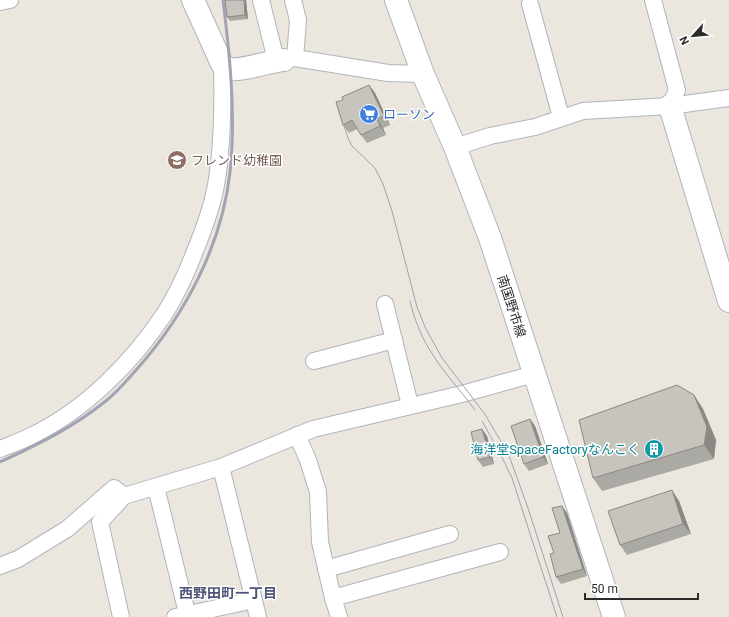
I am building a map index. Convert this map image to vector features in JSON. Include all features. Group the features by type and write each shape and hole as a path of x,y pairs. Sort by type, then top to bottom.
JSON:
{"main road":[{"path":"193,0 222,64 229,69 285,60"},
{"name":"南国野市線","path":"396,0 423,74 455,147 490,238 614,617"},
{"path":"670,106 729,301"}],"street":[{"path":"0,2 10,0"},
{"path":"261,0 285,60"},
{"path":"285,60 298,20 293,0"},
{"path":"653,0 677,90 670,106"},
{"path":"530,4 561,117"},
{"path":"285,60 388,73 423,74"},
{"path":"0,449 31,436 68,414 94,394 140,348 165,312 188,268 207,221 216,185 223,103 222,64"},
{"path":"455,147 490,136 535,127 561,117 583,111 670,106 729,98"},
{"path":"385,304 410,405"},
{"path":"314,361 394,340"},
{"path":"121,617 100,522 124,496 221,467 312,429 462,394 534,374"},
{"path":"297,435 308,460 318,492 320,542 333,598 340,617"},
{"path":"221,467 258,617"},
{"path":"156,487 184,616 254,600"},
{"path":"0,566 18,559 67,529 114,488 124,496"},
{"path":"326,569 450,534"},
{"path":"333,598 500,552"}],"building":[{"path":"225,0 244,0 245,15 227,17"},
{"path":"369,85 384,116 377,119 380,126 361,135 352,120 343,125 336,102 343,100 342,97"},
{"name":"海洋堂SpaceFactoryなんこく","path":"677,385 694,395 707,427 704,445 593,478 579,420"},
{"path":"530,419 543,457 524,464 511,426"},
{"path":"482,429 490,457 478,460 471,432"},
{"path":"672,490 683,524 620,545 608,511"},
{"path":"562,506 583,569 556,577 550,554 554,553 548,536 560,533 552,508"}],"tram line":[{"path":"338,107 352,146 375,168 383,184 392,211 417,307 425,327 442,358 484,413 508,453 528,508 563,617"},
{"path":"410,301 419,329 429,349 475,410"},
{"path":"482,421 512,478 557,617"}],"railway":[{"path":"0,462 69,427 95,410 111,397 137,369 171,326 198,278 210,252 219,226 226,199 232,151 230,64 223,0"}],"place":[{"name":"ローソン","path":"369,114"},
{"name":"フレンド幼稚園","path":"177,160"},
{"name":"海洋堂SpaceFactoryなんこく","path":"654,449"}],"district":[{"name":"西野田町一丁目","path":"228,593"}]}
